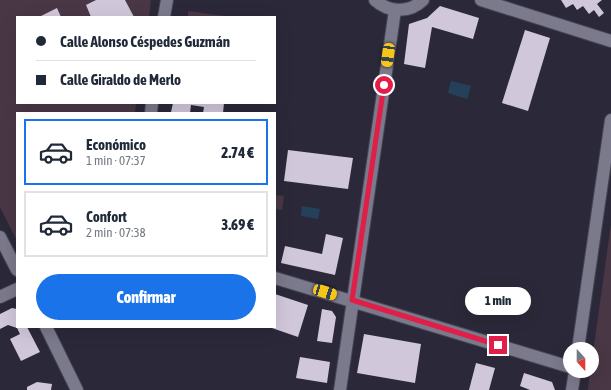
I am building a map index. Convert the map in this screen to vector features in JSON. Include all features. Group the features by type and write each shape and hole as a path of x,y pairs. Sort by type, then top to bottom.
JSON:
{"street":[{"path":"164,16 167,0"},
{"path":"375,0 386,8 395,10 410,8 423,0"},
{"path":"481,0 611,41"},
{"path":"340,390 395,10"},
{"path":"579,342 611,120"},
{"path":"0,237 16,268"},
{"path":"276,278 563,365"},
{"path":"0,298 16,290"},
{"path":"47,328 78,390"},
{"path":"572,390 573,378"}],"shaded area":[{"path":"0,0 151,0 149,16 16,16 16,104 136,104 135,112 16,112 16,239 0,207"},
{"path":"188,11 224,16 188,16"},
{"path":"276,195 284,196 282,210 276,209"},
{"path":"611,224 611,390 588,390 589,378 599,378 599,342 595,342"}],"water":[{"path":"451,81 471,86 467,99 448,93"},
{"path":"302,206 320,209 318,219 301,216"}],"building":[{"path":"96,0 125,0 133,16 91,16 86,5"},
{"path":"561,0 602,0 597,4 604,13 599,17 594,10 589,14 583,6 577,10 573,4 566,8"},
{"path":"440,6 479,18 473,39 432,27 425,68 404,64 409,24 427,18"},
{"path":"57,8 61,16 41,16"},
{"path":"525,30 550,38 528,111 502,103"},
{"path":"173,104 224,104 223,112 203,112 204,107 191,105 190,112 171,112"},
{"path":"288,150 353,158 348,189 284,181"},
{"path":"326,234 343,238 335,275 281,263 285,246 322,254"},
{"path":"276,294 308,305 298,337 272,328 276,328"},
{"path":"12,308 16,309 16,328 8,325 0,329 0,314"},
{"path":"322,309 332,311 336,317 332,343 317,341"},
{"path":"17,328 28,328 40,352 21,361 10,339 20,334"},
{"path":"364,334 421,344 415,383 357,373"},
{"path":"300,357 330,362 327,383 296,378"},
{"path":"476,363 495,368 489,390 469,390"},
{"path":"524,373 552,382 555,390 530,390 520,386"},
{"path":"37,382 52,384 51,390 27,390 27,387"}],"route":[{"path":"384,85 352,300 498,345"}]}
